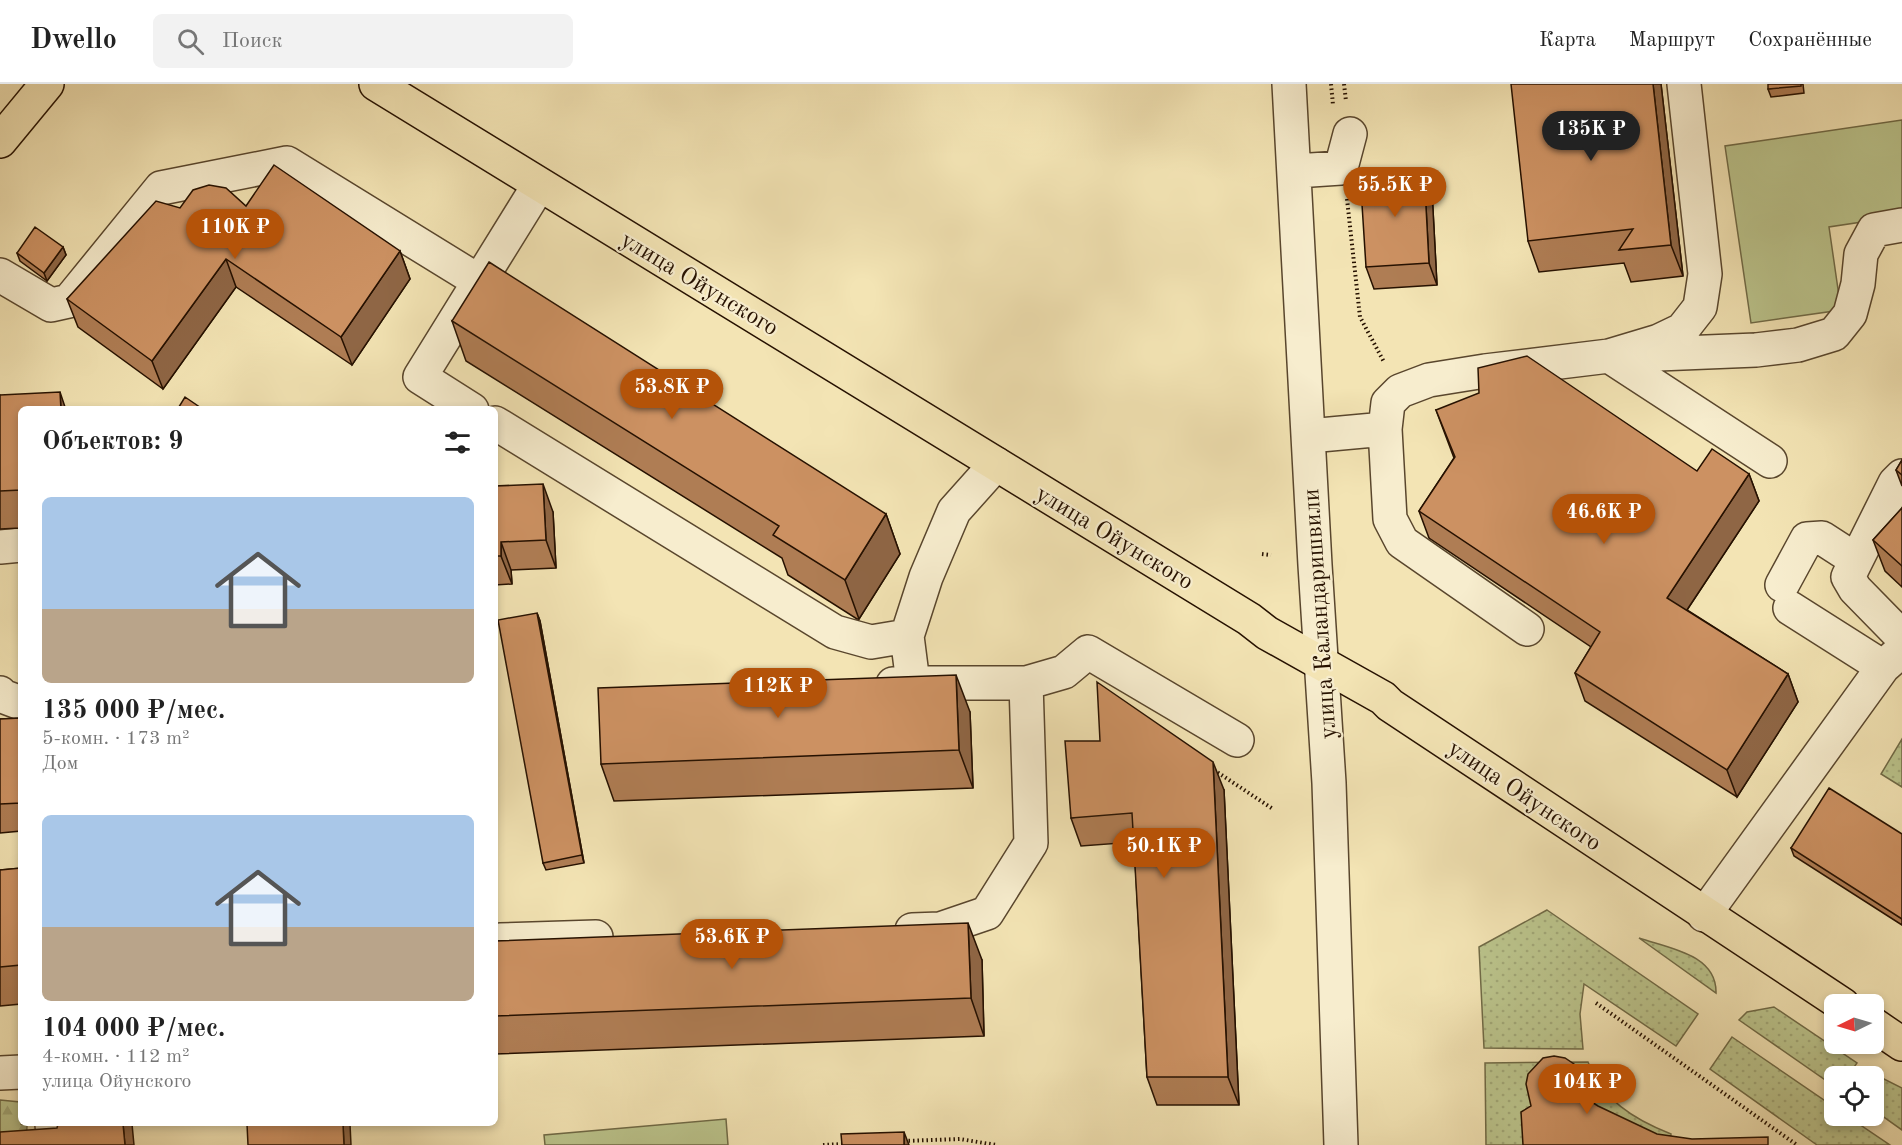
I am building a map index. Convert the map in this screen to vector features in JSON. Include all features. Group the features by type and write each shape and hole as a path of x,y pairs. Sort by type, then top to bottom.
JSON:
{"main road":[{"path":"0,141 47,84"},
{"name":"улица Ойунского","path":"376,84 1239,613 1268,633 1383,698 1399,711 1704,915 1826,994"},
{"path":"1884,1032 1902,1044"}],"street":[{"name":"улица Каландаришвили","path":"1289,84 1296,171 1315,565 1323,664 1341,1145"},
{"path":"1609,356 1659,341 1682,330 1700,307 1705,274 1684,84"},
{"path":"1296,171 1341,168 1342,125"},
{"path":"0,275 51,305 69,301 161,188 287,163 480,282"},
{"path":"466,406 420,377 539,185"},
{"path":"1527,629 1402,542 1390,519 1385,429 1388,403 1400,391 1429,380 1609,356 1756,350 1798,345 1834,334 1851,314 1858,284 1861,254 1874,230 1902,225"},
{"path":"1609,356 1770,461"},
{"path":"498,425 835,632 871,642 907,636"},
{"path":"1309,436 1385,429"},
{"path":"914,683 907,636 926,577 954,511 996,464"},
{"path":"1902,476 1896,483 1848,578 1855,589 1902,638"},
{"path":"1704,915 1893,658 1786,597 1807,539 1822,538 1856,560"},
{"path":"0,547 18,545"},
{"path":"867,685 1026,683 1064,672 1088,652 1237,740"},
{"path":"880,930 940,929 987,913 1031,843 1026,683"},
{"path":"500,940 631,937"},
{"path":"0,1073 18,1072"},
{"path":"52,1126 54,1145"}],"path":[{"path":"1331,84 1342,125"},
{"path":"1341,168 1360,317 1400,391"},
{"path":"1262,555 1271,555"},
{"path":"1596,1003 1797,1145"},
{"path":"903,1141 960,1139 996,1145"},
{"path":"823,1145 857,1143"}],"green space":[{"path":"1902,120 1902,216 1829,227 1841,310 1751,323 1725,146"},
{"path":"1902,739 1902,787 1881,774"},
{"path":"1547,910 1698,1014 1676,1046 1584,984 1580,1014 1583,1049 1484,1048 1479,947"},
{"path":"1639,938 1676,950 1700,961 1714,980 1716,993"},
{"path":"1774,1007 1824,1041 1824,1054 1844,1054 1857,1063 1855,1066 1824,1066 1824,1079 1739,1020 1747,1012"},
{"path":"1732,1037 1824,1100 1824,1126 1862,1126 1890,1145 1817,1145 1710,1069"},
{"path":"1588,1062 1594,1075 1611,1098 1632,1115 1671,1134 1670,1145 1486,1145 1485,1063"},
{"path":"1884,1079 1902,1088 1902,1130 1884,1117"},
{"path":"0,1100 18,1102 18,1126 27,1126 26,1145 0,1145"},
{"path":"726,1119 728,1145 545,1145 544,1135"}],"building":[{"path":"1511,84 1653,84 1671,245 1619,250 1633,229 1528,241"},
{"path":"1768,84 1801,84 1801,86 1768,89"},
{"path":"274,165 400,251 341,337 226,259 152,361 67,299 156,201 180,208 193,190 209,185 226,188 246,206"},
{"path":"1424,169 1429,263 1366,267 1360,173"},
{"path":"35,227 63,247 44,273 17,253"},
{"path":"489,262 886,514 845,580 773,535 779,526 452,321"},
{"path":"1527,356 1697,471 1712,449 1749,474 1667,598 1788,674 1727,770 1575,673 1600,632 1419,511 1455,457 1436,410 1479,393 1478,368"},
{"path":"60,392 61,406 18,406 18,490 0,491 0,395"},
{"path":"185,397 198,406 179,406"},
{"path":"1902,460 1902,475 1896,470"},
{"path":"543,484 546,540 501,542 501,556 498,556 498,486"},
{"path":"1902,508 1902,566 1873,540"},
{"path":"537,613 582,855 543,863 498,620"},
{"path":"956,675 959,750 601,764 598,688"},
{"path":"1097,682 1213,762 1228,1077 1147,1077 1132,813 1071,818 1065,741 1100,741"},
{"path":"18,718 18,803 0,804 0,719"},
{"path":"1829,788 1902,834 1902,919 1791,848"},
{"path":"18,868 18,965 0,967 0,870"},
{"path":"968,923 971,998 498,1016 498,941"},
{"path":"1554,1056 1565,1058 1574,1064 1580,1073 1584,1097 1657,1134 1692,1139 1768,1137 1768,1145 1523,1145 1521,1112 1531,1106 1526,1084 1528,1074 1543,1058"},
{"path":"58,1126 123,1126 125,1145 0,1145 0,1132 57,1128"},
{"path":"247,1126 343,1126 344,1145 248,1145"},
{"path":"904,1132 904,1145 842,1145 841,1134"}]}
